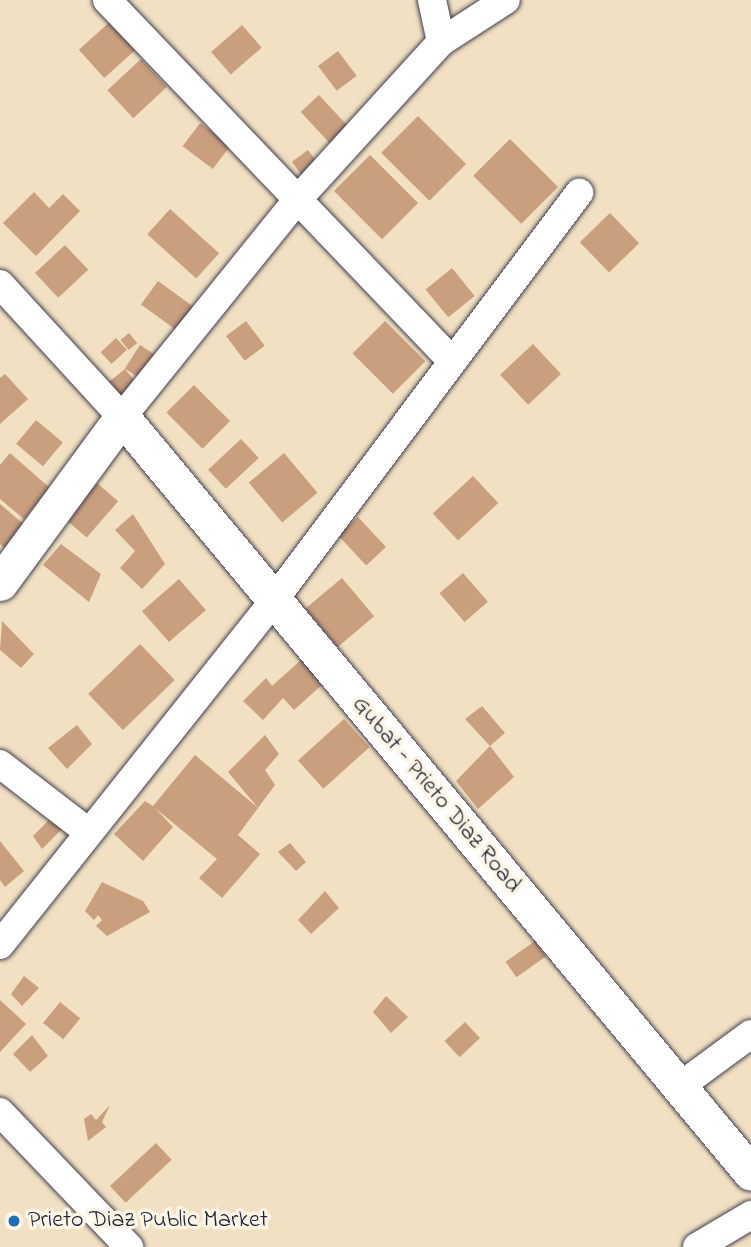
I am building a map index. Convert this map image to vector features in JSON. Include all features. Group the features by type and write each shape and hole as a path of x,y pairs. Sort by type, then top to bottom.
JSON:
{"main road":[{"path":"3,572 122,417"},
{"name":"Gubat - Prieto Diaz Road","path":"122,417 751,1173"}],"street":[{"path":"107,0 452,360"},
{"path":"432,0 441,42"},
{"path":"0,284 122,417 299,198 441,42 506,0"},
{"path":"0,945 87,831 274,600 579,193"},
{"path":"0,764 87,831"},
{"path":"679,1087 751,1034"},
{"path":"0,1112 129,1247"},
{"path":"697,1247 751,1215"}],"building":[{"path":"113,19 138,47 104,78 79,50"},
{"path":"242,25 262,48 231,75 211,52"},
{"path":"338,51 357,76 337,91 318,66"},
{"path":"141,59 167,87 133,118 107,90"},
{"path":"319,95 350,128 331,145 301,112"},
{"path":"418,116 466,164 429,201 381,153"},
{"path":"200,123 230,146 213,169 183,146"},
{"path":"510,139 558,187 521,224 473,176"},
{"path":"308,150 319,165 303,177 292,162"},
{"path":"370,155 418,203 382,239 334,191"},
{"path":"34,192 49,208 63,194 80,211 36,256 3,223"},
{"path":"170,209 219,253 196,278 147,234"},
{"path":"610,213 639,243 609,272 580,242"},
{"path":"65,245 88,270 58,298 35,273"},
{"path":"452,268 475,296 448,317 426,289"},
{"path":"158,281 200,312 183,335 141,304"},
{"path":"246,321 265,346 245,361 226,336"},
{"path":"385,321 425,361 393,394 352,354"},
{"path":"129,333 137,343 129,350 120,340"},
{"path":"116,338 127,350 112,364 101,352"},
{"path":"533,344 561,374 528,405 500,375"},
{"path":"140,345 154,354 139,378 125,368"},
{"path":"125,369 139,386 122,400 108,383"},
{"path":"5,374 28,399 0,424 0,378"},
{"path":"194,385 230,421 202,449 166,413"},
{"path":"36,420 63,442 43,466 16,444"},
{"path":"241,439 259,458 226,489 208,470"},
{"path":"10,453 50,488 24,519 0,499 0,465"},
{"path":"284,453 317,493 282,522 249,483"},
{"path":"473,476 498,503 458,541 433,514"},
{"path":"97,483 118,501 87,538 66,519"},
{"path":"0,504 27,527 7,550 0,544"},
{"path":"133,514 165,564 142,589 120,568 135,551 115,530"},
{"path":"358,517 386,547 366,565 338,535"},
{"path":"61,544 101,574 89,602 43,565"},
{"path":"463,573 488,602 465,622 440,593"},
{"path":"342,578 374,616 337,647 305,609"},
{"path":"179,579 206,610 169,642 142,611"},
{"path":"2,621 34,654 21,668 0,650"},
{"path":"140,644 175,680 123,730 88,694"},
{"path":"302,659 324,683 294,710 283,698 263,720 243,701 266,678 272,686"},
{"path":"482,706 505,733 490,746 465,719"},
{"path":"344,719 369,747 323,789 298,760"},
{"path":"77,725 92,744 67,769 48,748"},
{"path":"265,735 279,754 265,770 275,785 258,808 228,772"},
{"path":"490,746 514,777 478,809 456,781"},
{"path":"195,755 258,808 238,835 260,854 222,898 199,878 217,859 155,808 173,827 143,861 114,834 145,801 153,806"},
{"path":"52,817 62,829 42,849 33,836"},
{"path":"0,841 24,871 5,887 0,880"},
{"path":"290,843 306,862 296,871 278,852"},
{"path":"102,882 143,901 150,912 107,936 96,926 102,920 98,915 94,920 85,911"},
{"path":"325,891 339,908 311,934 298,920"},
{"path":"535,941 546,957 516,977 506,962"},
{"path":"24,976 39,988 22,1006 11,994"},
{"path":"386,996 408,1017 391,1033 373,1012"},
{"path":"0,1000 26,1024 0,1052"},
{"path":"60,1002 80,1018 63,1039 43,1023"},
{"path":"465,1022 480,1038 460,1057 445,1041"},
{"path":"32,1035 48,1056 30,1072 13,1054"},
{"path":"110,1105 102,1122 106,1127 88,1141 84,1119 91,1114 96,1120"},
{"path":"156,1143 172,1160 126,1203 110,1186"}],"place":[{"name":"Prieto Diaz Public Market","path":"14,1221"}]}
